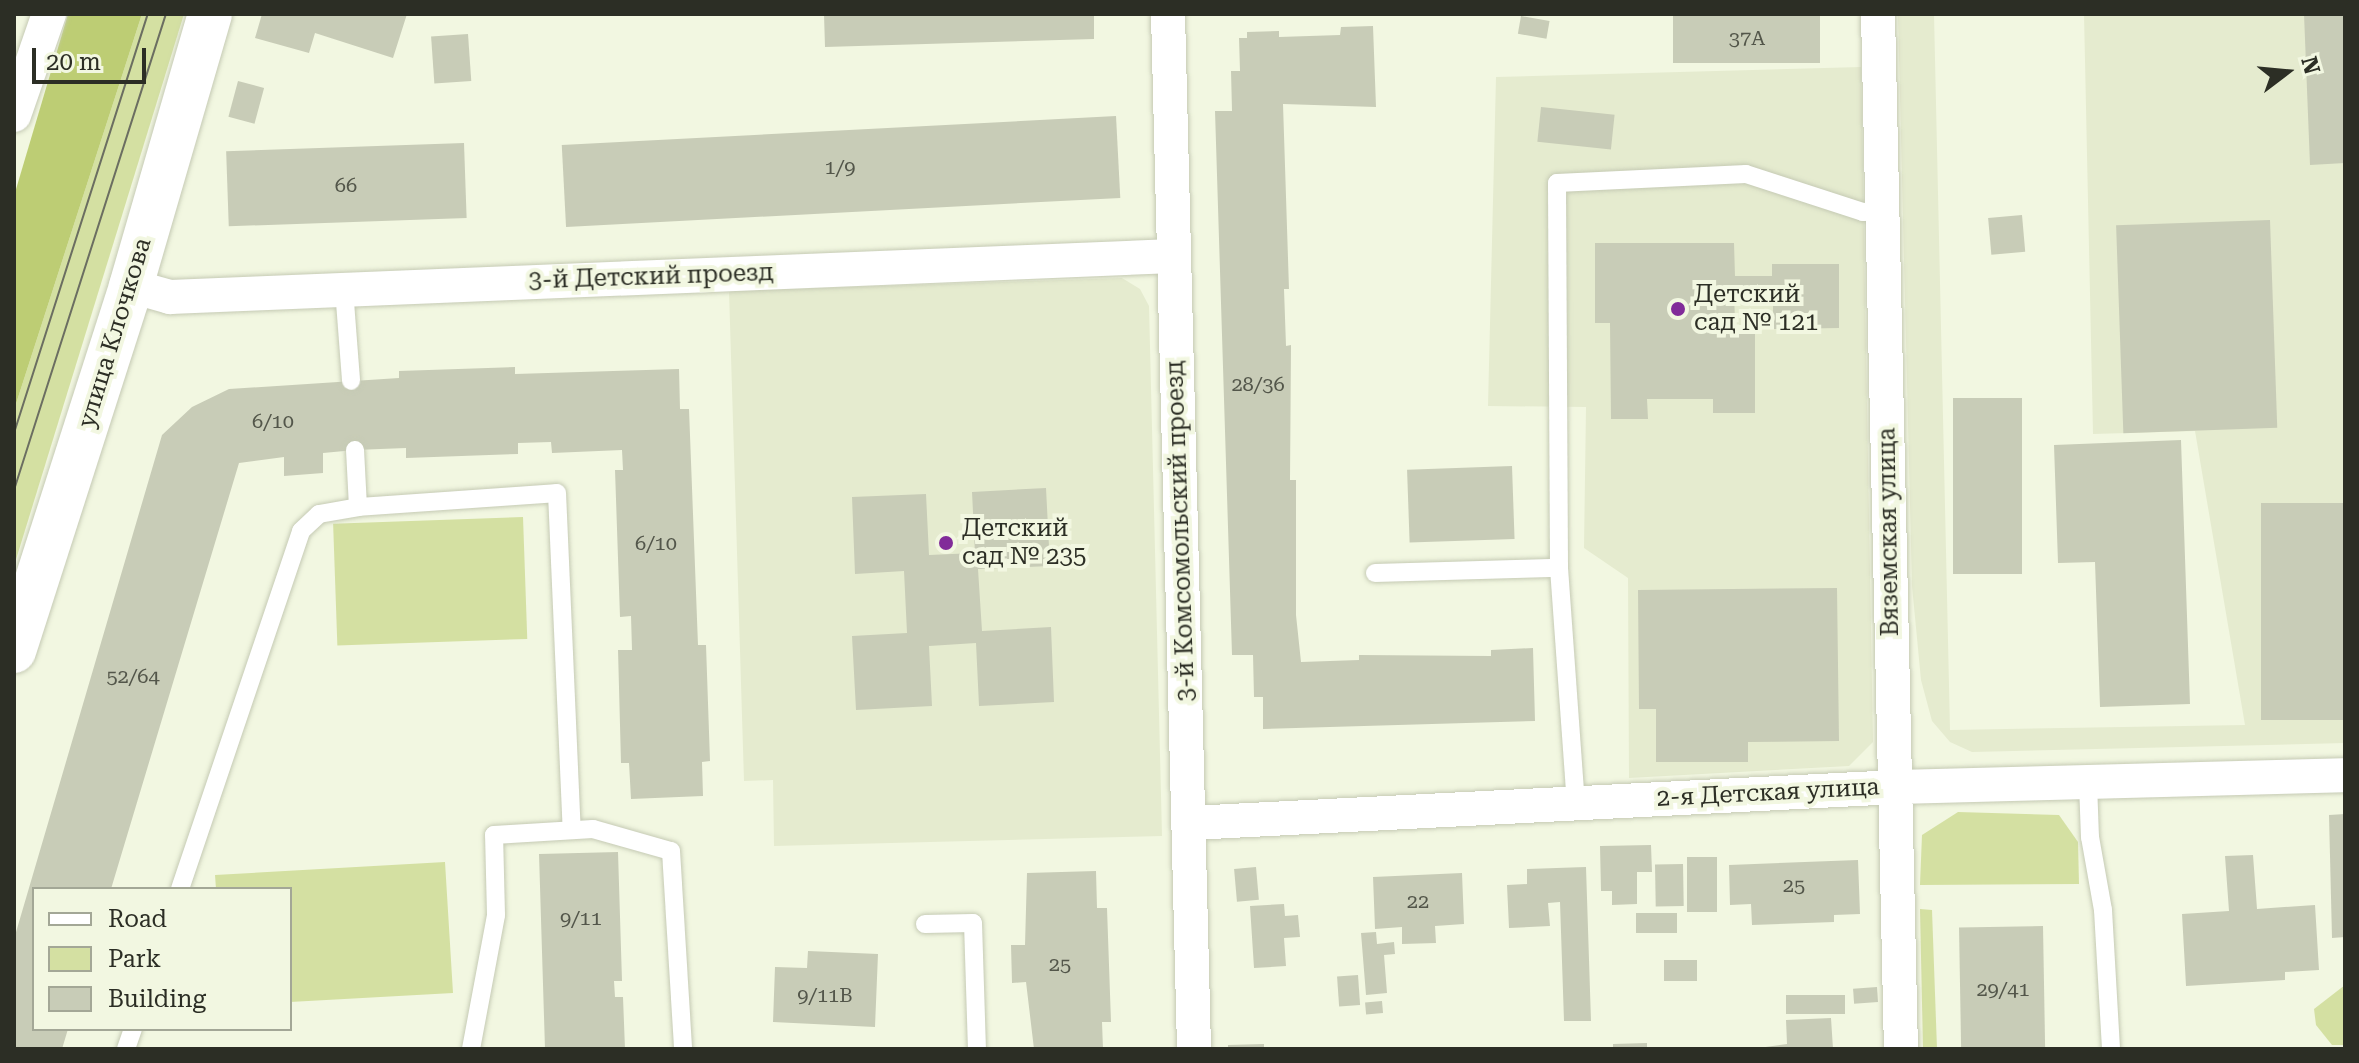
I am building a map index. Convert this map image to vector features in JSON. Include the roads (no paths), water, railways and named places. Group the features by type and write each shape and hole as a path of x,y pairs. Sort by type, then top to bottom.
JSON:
{"street":[{"path":"14,115 49,14"},
{"name":"улица Клочкова","path":"14,651 131,286 210,14"},
{"name":"3-й Комсомольский проезд","path":"1168,14 1191,823 1194,1049"},
{"name":"Вяземская улица","path":"1878,14 1901,1049"},
{"name":"3-й Детский проезд","path":"131,286 170,297 1173,256"},
{"name":"2-я Детская улица","path":"1191,823 1896,787 2345,775"}],"lane":[{"path":"1576,803 1559,568 1557,183 1746,174 1863,212 1883,211"},
{"path":"344,289 351,381"},
{"path":"355,450 358,507"},
{"path":"181,887 301,531 319,514 358,507 557,493 572,830"},
{"path":"1375,573 1559,568"},
{"path":"2088,783 2090,837 2103,910 2111,1049"},
{"path":"471,1049 496,915 494,835 593,829 671,851 683,1049"},
{"path":"925,924 973,923 977,1049"}],"tram line":[{"path":"14,433 148,14"},
{"path":"14,490 166,14"}],"place":[{"name":"Детский сад № 121","path":"1678,309"},
{"name":"Детский сад № 235","path":"946,543"}]}
